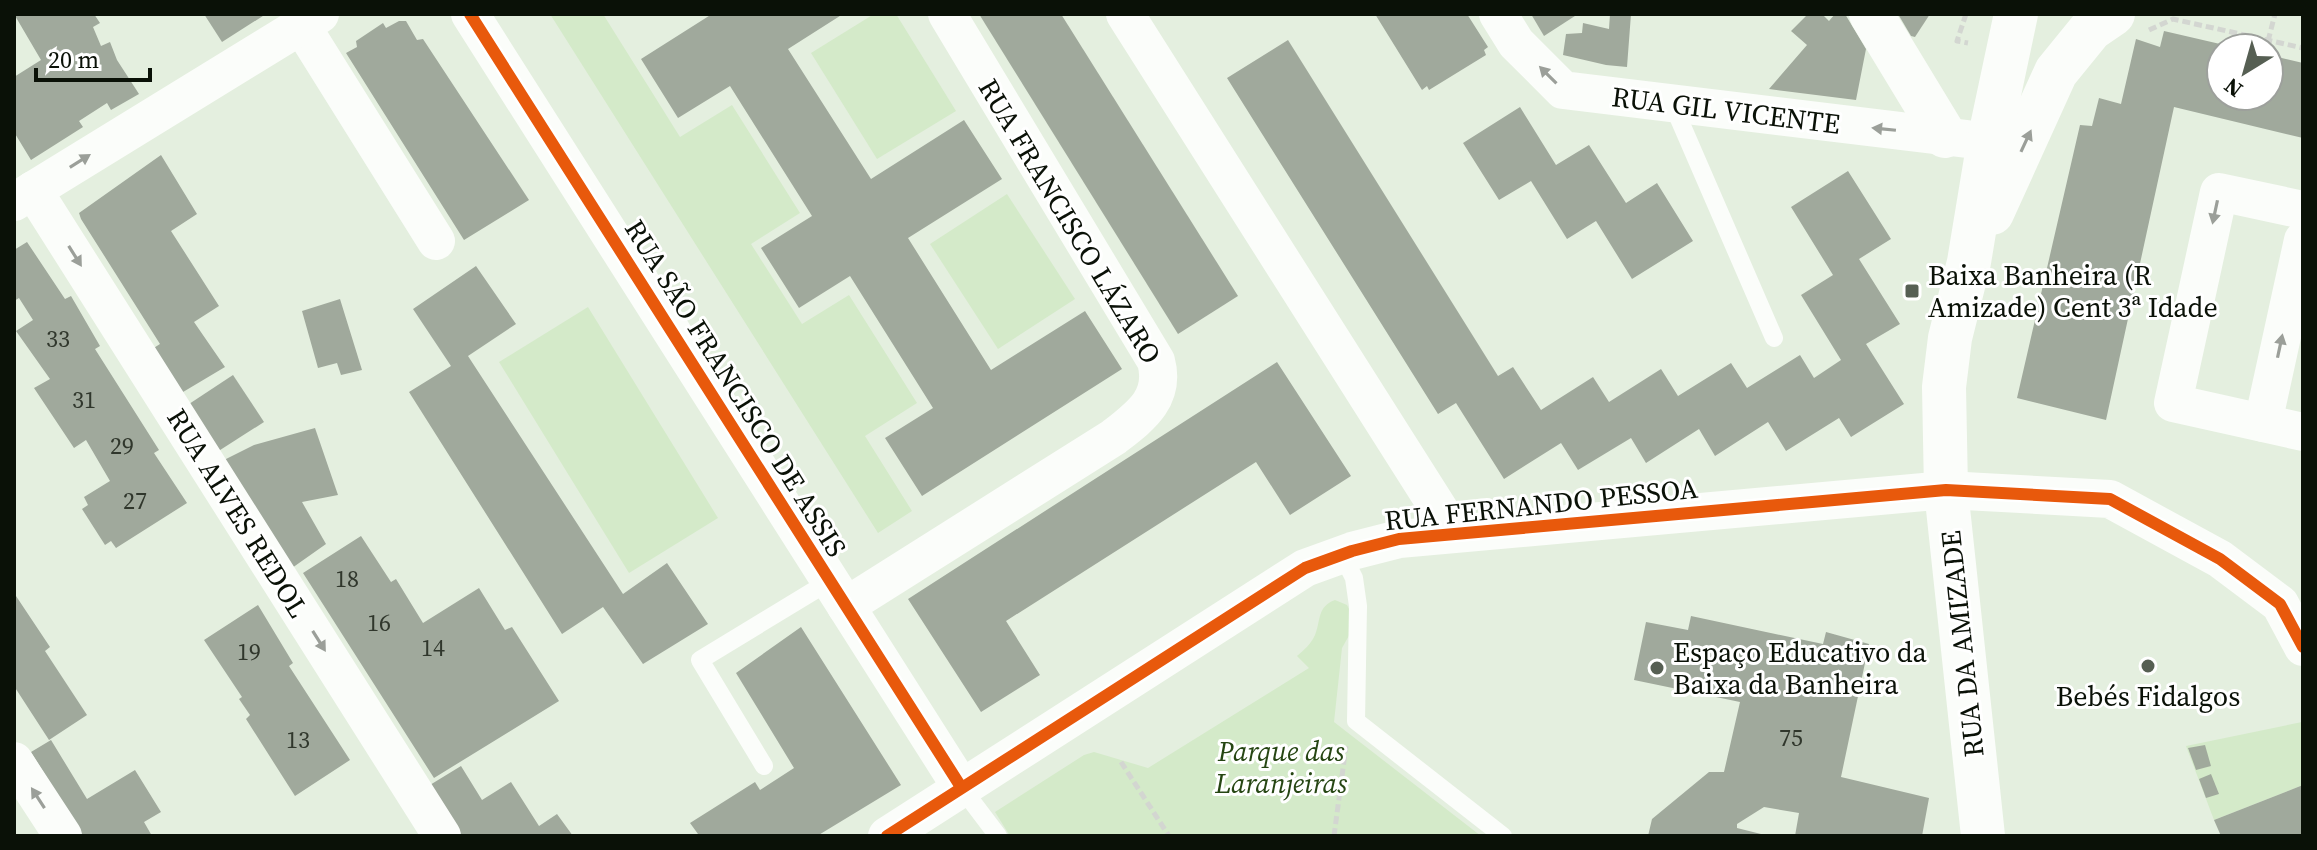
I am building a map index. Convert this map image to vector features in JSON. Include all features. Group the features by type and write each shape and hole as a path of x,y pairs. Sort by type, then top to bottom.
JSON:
{"street":[{"name":"RUA SÃO FRANCISCO DE ASSIS","path":"470,14 961,787"},
{"name":"RUA FRANCISCO LÁZARO","path":"838,593 1114,437 1138,419 1157,392 1160,376 1156,361 947,14"},
{"path":"1125,14 1454,533"},
{"name":"RUA GIL VICENTE","path":"1498,14 1516,43 1563,90 1989,141"},
{"path":"1871,14 1945,136"},
{"name":"RUA DA AMIZADE","path":"1983,836 1946,490 1944,387 1950,338 1969,262 1989,141 2016,14"},
{"name":"RUA DA AMIZADE","path":"1969,262 2056,72 2091,29 2113,14"},
{"path":"24,196 313,17 436,241"},
{"path":"2303,210 2219,192 2173,403 2303,432"},
{"name":"RUA ALVES REDOL","path":"24,196 442,836"},
{"path":"2263,423 2303,240"},
{"name":"RUA FERNANDO PESSOA","path":"887,836 1305,568 1342,554 1399,539 1946,490 2110,499 2220,559 2280,604 2303,647"},
{"path":"14,761 63,836"}],"lane":[{"path":"1673,105 1774,338"},
{"path":"1342,554 1354,578 1358,606 1356,721 1503,836"},
{"path":"764,766 700,660 838,593"},
{"path":"961,787 998,836"}],"path":[{"path":"2275,14 2268,41 2303,48"},
{"path":"1334,836 1348,733"},
{"path":"1121,762 1169,836"}],"green space":[{"path":"550,14 603,14 680,137 732,105 800,213 751,244 802,324 849,295 917,403 865,436 912,511 878,533"},
{"path":"874,14 896,14 956,111 877,159 811,53"},
{"path":"1007,194 1075,299 998,349 930,244"},
{"path":"588,307 718,518 629,573 499,362"},
{"name":"Parque das Laranjeiras","path":"1335,600 1347,605 1352,615 1351,632 1342,648 1334,722 1481,836 1010,836 995,812 1084,755 1094,752 1148,768 1309,668 1297,656 1313,638 1322,610"},
{"path":"2302,722 2303,785 2214,820 2186,746"}],"building":[{"path":"14,14 94,14 100,23 93,27 101,46 110,42 117,60 139,94 111,110 107,103 79,121 83,127 31,160 14,132 14,77 41,60"},
{"path":"204,14 266,14 222,42"},
{"path":"712,14 843,14 788,49 871,179 964,120 1002,179 908,238 991,370 1085,311 1122,369 922,496 885,438 933,408 850,276 799,308 761,248 812,216 730,86 678,118 641,59"},
{"path":"979,14 1061,14 1238,296 1178,334"},
{"path":"1375,14 1467,14 1488,47 1484,50 1486,55 1429,90 1427,86 1422,90"},
{"path":"1531,14 1578,14 1544,36"},
{"path":"1610,14 1631,14 1627,67 1563,55 1566,34 1582,33 1583,23 1609,29"},
{"path":"1804,14 1822,14 1829,21 1835,14 1845,14 1866,49 1856,100 1769,89 1807,45 1791,31 1806,16"},
{"path":"1898,14 1930,14 1915,37 1911,36"},
{"path":"406,21 417,40 423,39 529,200 464,240 346,53 357,47 356,41 383,23 386,28"},
{"path":"2164,31 2205,41 2205,112 2285,112 2285,59 2303,63 2303,138 2174,107 2106,420 2017,398 2080,125 2092,126 2099,98 2121,104 2136,39 2160,47"},
{"path":"1288,40 1498,376 1513,367 1541,410 1593,377 1609,402 1661,369 1678,396 1731,363 1747,388 1800,355 1814,378 1841,360 1801,295 1833,275 1791,207 1848,171 1891,239 1859,259 1900,324 1866,344 1904,404 1851,437 1839,418 1786,451 1768,422 1715,456 1699,429 1646,463 1631,438 1578,470 1561,443 1504,479 1456,403 1438,414 1227,78"},
{"path":"1520,107 1556,165 1589,145 1626,203 1657,183 1693,241 1632,279 1596,221 1567,239 1531,181 1499,200 1463,143"},
{"path":"161,155 197,214 171,231 219,306 194,322 225,367 178,395 149,351 160,344 79,213"},
{"path":"27,242 65,299 71,296 100,346 95,349 159,450 154,453 187,503 116,548 111,541 105,545 82,509 88,505 84,497 110,481 86,440 74,448 34,388 50,379 16,331 33,320 19,298 14,301 14,250"},
{"path":"476,266 516,324 468,356 623,594 667,563 708,624 643,664 603,607 562,634 409,392 451,366 413,309"},
{"path":"340,299 362,370 341,375 337,363 318,368 302,311"},
{"path":"1277,362 1351,476 1290,515 1256,462 1006,621 1040,675 981,712 908,599"},
{"path":"233,375 264,422 217,452 186,406"},
{"path":"315,428 338,495 302,502 326,544 292,568 220,462 254,445"},
{"path":"361,536 391,582 396,579 423,623 479,588 505,630 512,627 559,701 434,778 303,573"},
{"path":"14,593 50,647 45,651 87,715 49,740 14,686"},
{"path":"258,605 293,663 289,666 350,760 295,796 246,719 250,715 239,699 242,697 204,640"},
{"path":"1691,616 1823,644 1826,632 1869,644 1841,777 1929,798 1922,836 1795,836 1799,813 1764,807 1737,824 1737,828 1769,836 1648,836 1652,819 1709,772 1724,772 1740,702 1634,680 1646,622 1688,630"},
{"path":"801,627 901,785 817,836 695,836 698,834 690,823 755,782 760,790 794,768 736,673"},
{"path":"51,740 87,799 135,770 161,812 144,822 152,836 83,836 31,752"},
{"path":"2205,745 2211,766 2196,770 2188,748"},
{"path":"461,766 482,800 511,782 539,826 557,814 573,836 456,836 425,788"},
{"path":"2211,774 2219,794 2206,798 2199,779"},
{"path":"2303,785 2303,836 2221,836 2214,820"}],"cycle path":[{"path":"470,14 961,787"},
{"path":"887,836 1305,568 1399,539 1946,490 2110,499 2220,559 2280,604 2303,647"}],"place":[{"name":"Baixa Banheira (R Amizade) Cent 3ª Idade","path":"1912,291"},
{"name":"Bebés Fidalgos","path":"2148,666"},
{"name":"Espaço Educativo da Baixa da Banheira","path":"1657,668"}]}
